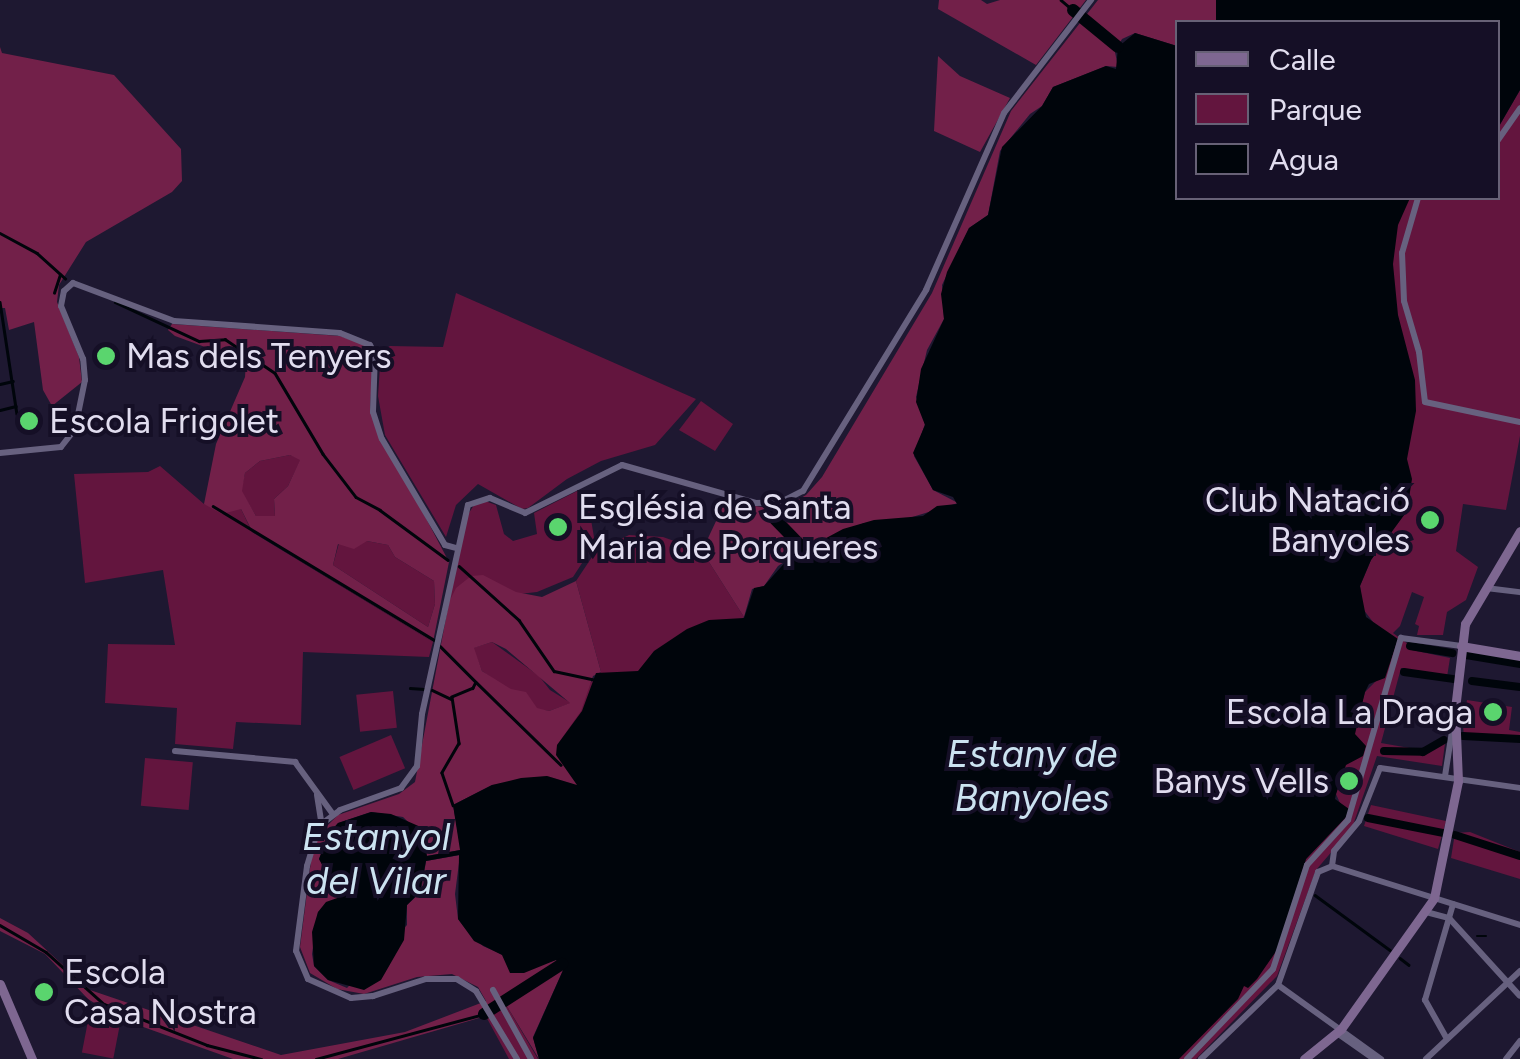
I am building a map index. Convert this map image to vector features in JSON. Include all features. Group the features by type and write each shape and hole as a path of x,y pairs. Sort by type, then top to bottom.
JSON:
{"street":[{"path":"322,822 332,814 408,782 419,759 422,714 456,548 464,513 476,499 490,498 522,513 622,465 756,503 781,502 804,490 926,290 1004,113 1089,3"},
{"path":"1500,137 1520,108"},
{"path":"1417,200 1402,253 1404,302 1419,352 1425,402 1520,422"},
{"path":"0,453 61,446 75,430 84,380 83,359 61,306 64,291 73,283 174,321 340,333 370,344 376,354 373,412 382,439 445,545 456,548"},
{"path":"1445,777 1465,624 1483,588 1520,532"},
{"path":"1483,588 1520,592"},
{"path":"1187,1059 1273,969 1307,865 1348,820 1402,638 1520,656"},
{"path":"1304,1059 1339,1031 1434,898 1458,780 1455,708"},
{"path":"174,751 295,762 332,814"},
{"path":"1332,866 1334,852 1359,821 1380,768 1393,766 1520,788"},
{"path":"317,795 322,822 306,866 297,942 298,962 308,979 352,998 446,976 472,987 517,1059"},
{"path":"1204,1058 1278,985 1318,872 1332,866 1520,926"},
{"path":"1447,1039 1425,1000 1453,904"},
{"path":"1426,912 1449,918 1520,996"},
{"path":"1426,1059 1520,970"},
{"path":"0,984 32,1059"},
{"path":"1278,985 1378,1059"},
{"path":"495,993 531,1059"},
{"path":"1506,1059 1520,1042"}],"green space":[{"path":"1520,90 1520,436 1506,510 1463,504 1456,551 1478,567 1466,600 1447,612 1443,635 1417,635 1419,626 1415,624 1424,597 1412,592 1400,626 1393,633 1408,644 1407,649 1450,658 1447,677 1401,668 1381,743 1421,750 1446,736 1442,766 1377,756 1352,828 1316,870 1277,976 1196,1059 1170,1059 1236,994 1290,913 1306,859 1346,817 1336,794 1345,765 1359,756 1350,747 1365,692 1377,680 1373,622 1363,609 1360,586 1371,560 1407,511 1398,320 1390,266 1394,249 1389,247 1398,200 1500,200 1500,125"},
{"path":"456,293 696,399 655,445 601,461 567,479 528,508 522,509 478,484 456,505 446,537 385,435 378,396 381,351 390,346 443,347"},
{"path":"701,401 733,424 715,451 679,430"},
{"path":"290,455 301,459 288,486 274,499 275,516 256,516 241,491 245,473 260,461"},
{"path":"160,466 204,504 241,509 252,532 433,642 429,657 303,652 301,725 236,722 233,749 175,744 177,708 105,703 108,644 175,645 163,570 85,583 74,474 148,472"},
{"path":"579,490 587,496 595,543 573,577 537,592 449,602 467,516 474,505 485,501 496,505 504,534 513,541 537,534 534,513"},
{"path":"629,535 663,537 702,551 744,617 583,788 492,785 601,672 576,581 596,551"},
{"path":"367,541 388,545 395,557 434,581 435,604 428,627 333,565 339,543"},
{"path":"492,642 571,703 549,711 536,709 482,671 473,648"},
{"path":"393,691 397,728 360,732 356,695"},
{"path":"1467,700 1512,707 1509,730 1520,732 1520,742 1464,738 1463,725 1472,725 1463,723"},
{"path":"391,735 405,768 354,790 339,757"},
{"path":"145,758 193,762 189,810 141,806"},
{"path":"1371,805 1446,821 1438,849 1364,826"},
{"path":"1470,832 1520,852 1520,879 1451,858 1455,833"},
{"path":"505,1003 538,1059 509,1059 483,1011"},
{"path":"88,1021 119,1027 113,1059 82,1052"}],"shaded area":[{"path":"939,0 981,0 987,4 1000,0 1086,0 1036,65 938,9"},
{"path":"1098,0 1216,0 1216,20 1175,20 1175,45 1135,33 1122,39 1115,52 1118,67 1106,66 1053,87 1042,106 1030,114 1000,151 988,215 969,228 942,285 944,319 927,350 916,397 925,424 914,456 933,490 958,503 896,522 864,523 807,547 778,566 764,586 752,589 744,617 702,551 725,502 769,508 789,505 806,495 822,477 932,293 1011,111"},
{"path":"0,47 2,53 114,75 181,149 182,181 172,192 86,242 59,285 57,302 79,357 82,382 52,406 43,390 34,322 9,330 5,308 0,308"},
{"path":"938,56 960,76 1010,98 980,152 934,131"},
{"path":"172,324 340,336 368,346 373,355 370,412 449,562 433,642 252,531 241,509 222,514 204,504 216,444 245,377 246,362 168,330","holes":["290,455 300,460 288,486 274,499 275,516 256,516 242,491 245,473 260,461","367,541 388,545 395,557 434,581 435,604 428,627 333,565 338,544 354,549"]},
{"path":"483,575 516,592 542,597 576,581 601,672 593,676 581,711 557,745 578,786 547,776 492,785 453,805 461,850 426,856 426,839 403,817 371,812 338,823 328,834 319,859 340,897 318,912 312,954 314,966 328,980 347,988 407,925 407,905 421,892 426,861 460,855 455,894 458,919 465,928 483,946 503,955 511,973 556,960 564,968 533,1037 539,1059 505,1003 484,1011 486,1016 338,1059 233,1059 118,1018 88,999 45,954 0,931 0,918 28,933 90,990 281,1055 405,1032 486,1001 478,987 452,974 417,977 364,994 337,989 310,973 300,947 311,861 319,834 338,815 399,794 415,782 449,602 456,588 471,576","holes":["492,642 506,649 570,703 549,711 537,708 526,692 511,689 482,671 474,648"]}],"water":[{"path":"1216,0 1520,0 1520,90 1500,125 1500,20 1216,20"},
{"name":"Estany de Banyoles","path":"1135,33 1175,45 1175,200 1409,200 1398,225 1393,264 1398,315 1415,380 1416,411 1407,459 1412,479 1407,511 1371,560 1360,586 1366,617 1398,639 1385,678 1369,684 1365,692 1355,734 1366,746 1363,756 1346,765 1335,799 1349,809 1346,817 1306,859 1277,950 1257,979 1248,988 1244,986 1238,999 1179,1059 539,1059 533,1038 564,968 556,960 524,973 510,973 502,955 474,941 458,919 459,855 426,861 420,892 407,905 404,940 381,980 364,990 328,980 314,966 312,932 318,912 326,902 340,897 319,859 338,823 371,812 391,814 423,828 427,856 460,850 453,805 492,785 521,778 547,776 577,785 556,755 557,745 582,711 596,673 638,671 654,651 687,629 709,620 744,618 754,588 764,586 789,558 843,529 874,520 923,516 937,506 957,504 953,497 933,490 913,453 925,425 916,402 921,369 944,319 941,294 947,272 969,228 988,215 1002,147 1042,106 1053,87 1106,66 1116,69 1118,47"}],"waterway":[{"path":"1061,0 1073,10"},
{"path":"1073,10 1118,47"},
{"path":"0,233 37,253 65,278"},
{"path":"54,293 60,275"},
{"path":"0,302 17,414"},
{"path":"115,302 199,341 225,339 275,373 323,454 356,497 448,560"},
{"path":"0,384 13,381"},
{"path":"0,410 16,406"},
{"path":"213,506 434,640"},
{"path":"769,513 804,549"},
{"path":"459,566 519,620 554,671 592,679"},
{"name":"Estanyol del Vilar","path":"440,646 476,682 473,688 452,697 459,743 442,773 453,805"},
{"path":"1410,646 1452,653"},
{"path":"1466,655 1520,664"},
{"path":"1404,672 1453,679"},
{"path":"1472,681 1520,687"},
{"path":"477,683 561,765"},
{"path":"410,688 424,689"},
{"path":"432,690 451,699"},
{"path":"1463,736 1520,739"},
{"path":"1384,751 1423,752 1444,740"},
{"path":"1368,818 1443,833"},
{"path":"1455,835 1520,856"},
{"path":"1315,895 1390,950"},
{"path":"0,925 46,952 104,1004 207,1045 261,1059"},
{"path":"1477,936 1486,936"},
{"path":"1400,958 1409,965"},
{"path":"484,1014 562,964"},
{"path":"316,1059 484,1014"}],"place":[{"name":"Mas dels Tenyers","path":"106,356"},
{"name":"Escola Frigolet","path":"29,421"},
{"name":"Club Natació Banyoles","path":"1430,520"},
{"name":"Església de Santa Maria de Porqueres","path":"558,527"},
{"name":"Escola La Draga","path":"1493,712"},
{"name":"Banys Vells","path":"1349,781"},
{"name":"Escola Casa Nostra","path":"44,992"}]}
